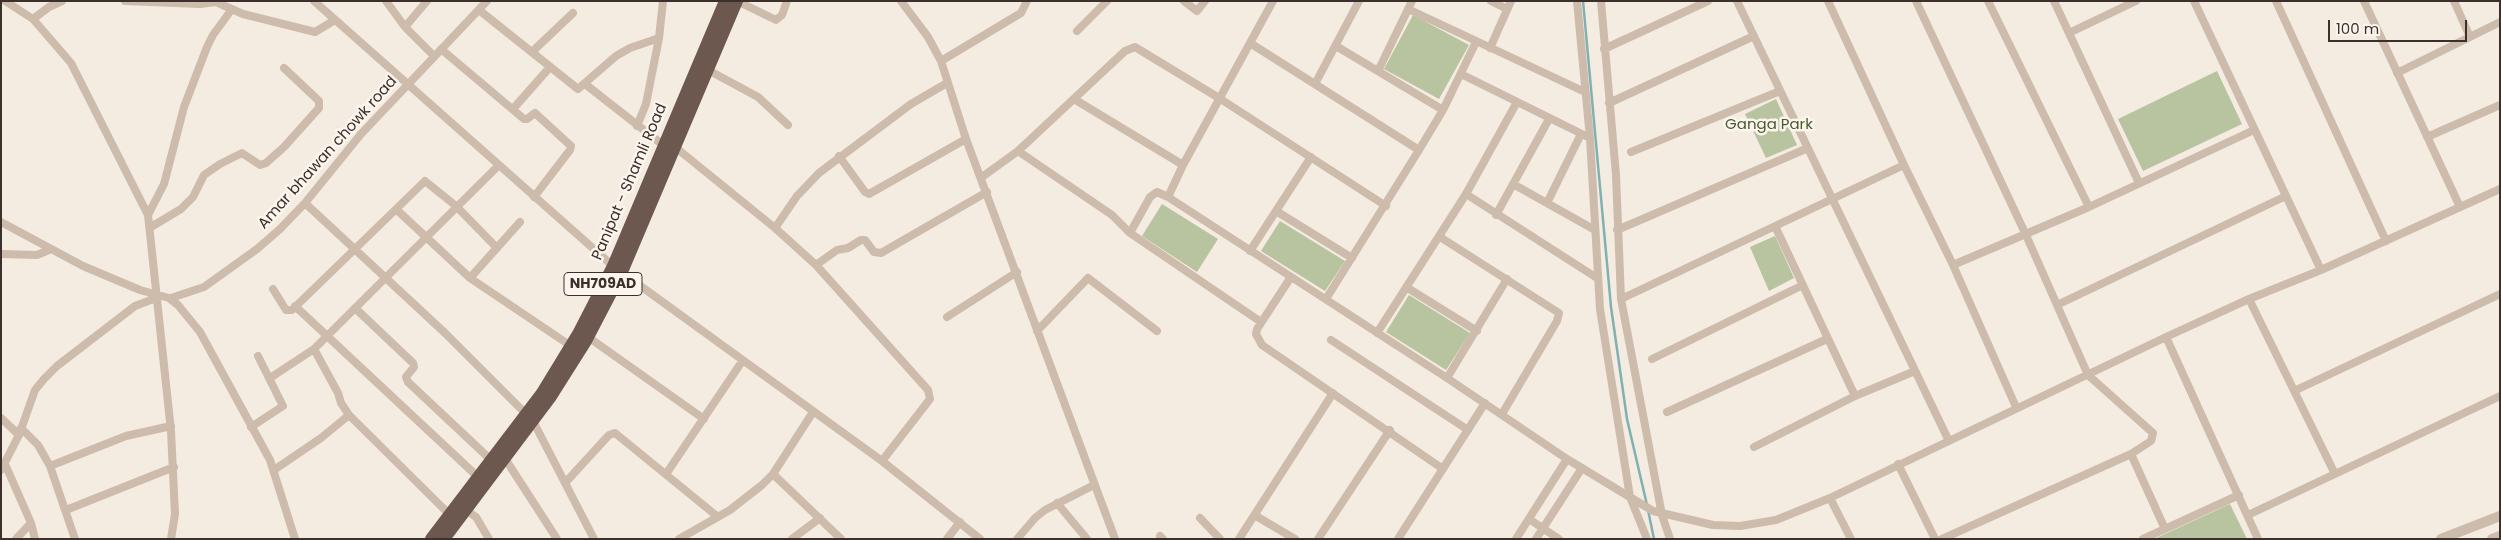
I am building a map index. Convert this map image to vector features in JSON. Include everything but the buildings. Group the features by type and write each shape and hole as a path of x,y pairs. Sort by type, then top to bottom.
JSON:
{"highway":[{"name":"Panipat - Shamli Road","path":"430,539 457,509 530,417 550,398 588,337 669,146 725,1"},
{"name":"Panipat - Shamli Road","path":"669,146 708,70 737,1"},
{"name":"Panipat - Shamli Road","path":"530,417 542,393 617,269"},
{"name":"Panipat - Shamli Road","path":"444,539 457,509 478,477 498,456"}],"street":[{"path":"5,1 34,19 71,63 148,215 151,226 156,297 174,467 175,514 171,539"},
{"path":"34,19 49,7 62,1"},
{"path":"125,1 216,2 243,14 314,32 335,20"},
{"path":"314,1 617,269 882,461 980,539"},
{"path":"386,1 405,26 434,56"},
{"name":"Amar bhawan chowk road","path":"171,298 195,291 210,283 257,249 305,203 348,148 487,1"},
{"path":"637,126 646,104 659,38 663,1"},
{"path":"737,1 776,20 782,15 787,1"},
{"path":"901,1 928,37 941,62 966,139 982,176 1115,539"},
{"path":"941,62 1021,13 1027,1"},
{"path":"1077,31 1107,1"},
{"path":"1184,1 1197,11 1205,1"},
{"path":"1168,197 1183,165 1273,1"},
{"path":"1316,84 1359,1"},
{"path":"1491,1 1507,9"},
{"path":"1490,48 1510,1"},
{"path":"1577,1 1590,138 1600,309 1633,499 1647,539"},
{"path":"1601,1 1616,175 1621,299 1662,515 1670,539"},
{"path":"1604,49 1708,1"},
{"path":"1737,1 1948,440"},
{"path":"1828,1 1953,265 2016,407"},
{"path":"1916,1 2026,235 2088,374 2153,434 2151,442 2131,454 1942,539"},
{"path":"1988,1 2089,207"},
{"path":"2054,1 2140,183"},
{"path":"2069,33 2136,1"},
{"path":"2194,1 2321,270"},
{"path":"2276,1 2386,241"},
{"path":"2364,1 2460,207"},
{"path":"2454,1 2470,37"},
{"path":"405,26 424,2"},
{"path":"1378,71 1410,5 1476,42 1585,92"},
{"path":"148,215 164,184 184,108 207,47 213,35 232,10"},
{"path":"479,10 575,88 580,88 616,56 630,48 659,38"},
{"path":"533,52 573,13"},
{"path":"2397,73 2500,22"},
{"path":"1609,103 1754,36"},
{"path":"1326,299 1386,206 1443,110 1476,42"},
{"path":"1250,43 1419,150"},
{"path":"1336,46 1443,110"},
{"path":"982,176 1018,151 1125,51 1135,47 1220,98 1386,206"},
{"path":"441,49 526,120 536,114 571,146 570,150 534,197"},
{"path":"513,109 550,67"},
{"path":"151,226 181,209 193,197 204,176 220,164 242,153 260,165 266,163 284,147 319,108 319,101 284,68"},
{"path":"708,70 758,97 788,125"},
{"path":"1461,74 1590,138"},
{"path":"775,228 808,183 840,156 911,104 947,82"},
{"path":"585,84 637,126 669,146 775,228 816,265 930,393 930,399 882,461"},
{"path":"1631,152 1780,91"},
{"path":"1074,99 1183,165"},
{"path":"1377,333 1440,237 1517,102"},
{"path":"2427,137 2500,105"},
{"path":"1496,215 1549,119"},
{"path":"1953,265 2089,207 2254,130"},
{"path":"1547,203 1581,134"},
{"path":"840,156 869,194 966,139"},
{"path":"1617,230 1808,148"},
{"path":"1018,151 1112,215 1130,233 1261,322"},
{"path":"1250,251 1311,157"},
{"path":"270,378 314,349 425,236 499,165"},
{"path":"1621,299 1904,165"},
{"path":"273,289 286,310 290,310 426,181 456,206 497,248"},
{"path":"1513,184 1595,230"},
{"path":"1130,233 1150,197 1156,192 1168,197 1502,414 1567,459 1653,511 1662,515 1713,525 1750,525 1776,520 1830,498 2016,407 2166,337 2250,299 2321,270 2500,189"},
{"path":"816,265 837,250 848,248 861,240 865,240 874,252 881,253 987,192"},
{"path":"1466,194 1597,278"},
{"path":"2057,305 2286,196"},
{"path":"305,203 445,333 530,417 594,539"},
{"path":"397,210 470,278 571,346"},
{"path":"1276,210 1352,258"},
{"path":"1,222 49,250 83,266 156,297 171,298 200,332 274,470 295,539"},
{"path":"470,278 520,222"},
{"path":"1775,226 1855,396"},
{"path":"1440,237 1554,309 1559,316 1502,414"},
{"path":"1,254 32,255 41,254 49,250"},
{"path":"948,317 1017,272"},
{"path":"1290,277 1261,322 1256,334 1262,345 1390,430 1443,469"},
{"path":"1037,330 1088,278 1157,331"},
{"path":"1447,378 1507,279"},
{"path":"1652,359 1803,285"},
{"path":"1406,287 1477,331"},
{"path":"2294,391 2500,294"},
{"path":"35,539 31,523 3,467 20,432 35,390 57,366 138,304 156,297"},
{"path":"2250,299 2335,474"},
{"path":"295,306 478,477"},
{"path":"355,308 414,364 406,378 408,382 498,456 557,539"},
{"path":"588,337 704,419"},
{"path":"2166,337 2258,539"},
{"path":"1331,340 1468,430"},
{"path":"1667,412 1827,340"},
{"path":"314,349 338,392 340,403 349,415 457,509 476,518 488,539"},
{"path":"251,427 284,406 258,356"},
{"path":"666,474 743,360"},
{"path":"1754,447 1855,396 1915,371"},
{"path":"1239,539 1256,516 1333,392"},
{"path":"2248,515 2500,396"},
{"path":"1398,539 1485,403"},
{"path":"678,539 691,535 746,498 773,474 813,412"},
{"path":"274,470 349,415"},
{"path":"1,418 38,445 50,466 75,539"},
{"path":"50,466 118,439 171,426"},
{"path":"1318,539 1390,430"},
{"path":"565,483 613,433 718,517"},
{"path":"2131,454 2165,529"},
{"path":"1516,539 1567,459"},
{"path":"1898,464 1935,539"},
{"path":"66,510 174,467"},
{"path":"1536,539 1582,468"},
{"path":"773,474 841,539"},
{"path":"1017,539 1035,518 1057,503 1094,485"},
{"path":"2143,539 2239,495"},
{"path":"1830,498 1851,539"},
{"path":"1057,503 1087,539"},
{"path":"1256,516 1295,539"},
{"path":"2441,539 2500,516"},
{"path":"792,539 820,518"},
{"path":"1200,518 1220,539"},
{"path":"1529,519 1559,539"},
{"path":"947,539 960,522"},
{"path":"16,539 31,523"},
{"path":"2492,539 2500,536"}],"green space":[{"path":"1413,15 1469,45 1439,99 1384,69"},
{"path":"2217,71 2242,124 2143,171 2118,119"},
{"name":"Ganga Park","path":"1776,99 1797,145 1766,158 1745,114"},
{"path":"1162,204 1218,239 1197,272 1142,236"},
{"path":"1280,221 1345,261 1325,291 1261,251"},
{"path":"1775,236 1794,278 1769,291 1750,247"},
{"path":"1409,295 1470,333 1446,370 1386,332"},
{"path":"2230,504 2247,539 2154,539"}],"waterway":[{"path":"1583,1 1611,307 1627,419 1647,505"},
{"path":"1648,510 1654,539"}]}
